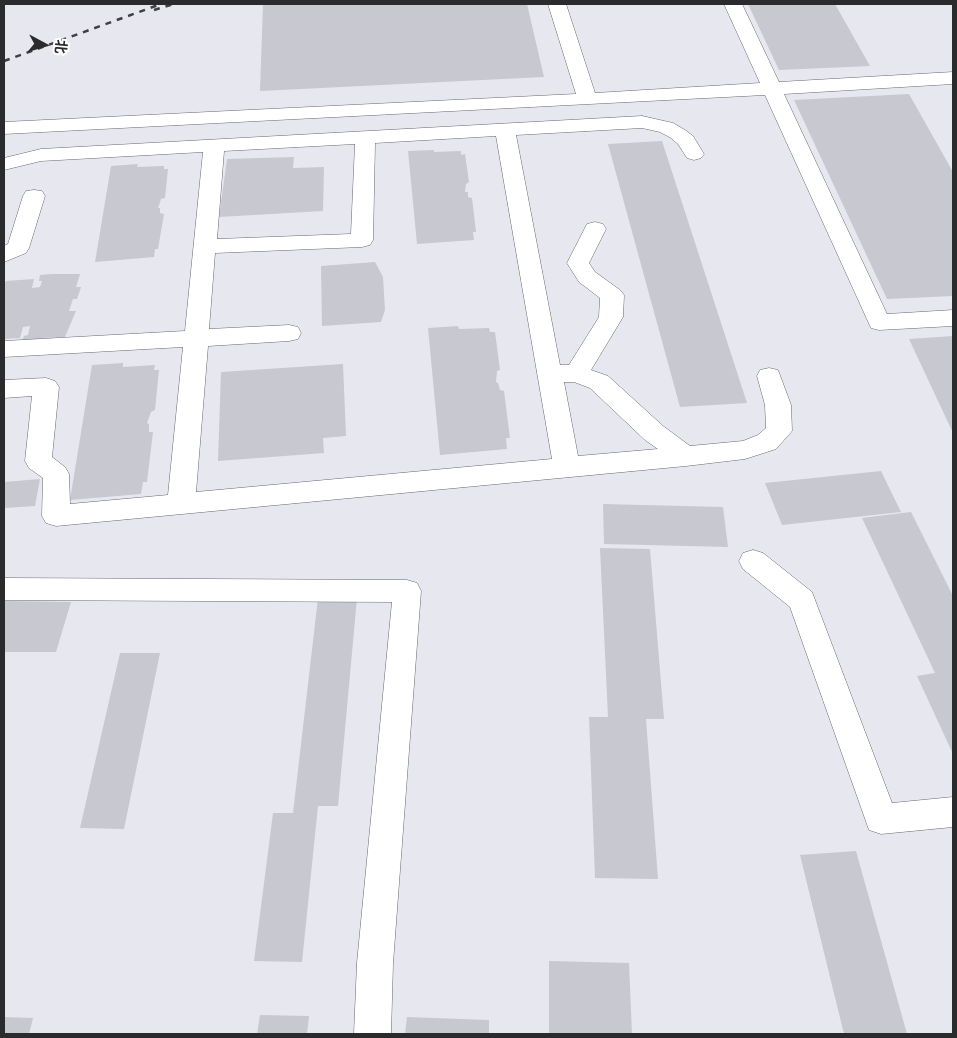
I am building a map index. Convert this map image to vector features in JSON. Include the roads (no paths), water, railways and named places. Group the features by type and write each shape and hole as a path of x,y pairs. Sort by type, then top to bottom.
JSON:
{"street":[{"path":"557,4 587,99"},
{"path":"733,4 880,322 953,318"},
{"path":"4,128 587,99 953,78"},
{"path":"4,164 40,155 642,122 666,126 686,140 694,154"},
{"path":"505,130 567,467"},
{"path":"205,246 362,240 365,138"},
{"path":"181,504 214,146"},
{"path":"4,255 18,248 34,196"},
{"path":"576,374 611,318 612,295 587,276 578,263 595,230"},
{"path":"4,349 290,333"},
{"path":"550,373 576,374 599,382 654,433 686,456"},
{"path":"4,389 46,387 38,461 56,474 56,516 746,450 767,442 779,431 778,405 769,376"},
{"path":"753,560 802,600 881,819 953,812"},
{"path":"4,589 406,590 375,963 373,1034"}],"railway":[{"path":"4,61 161,4"},
{"path":"154,10 174,4"}]}
